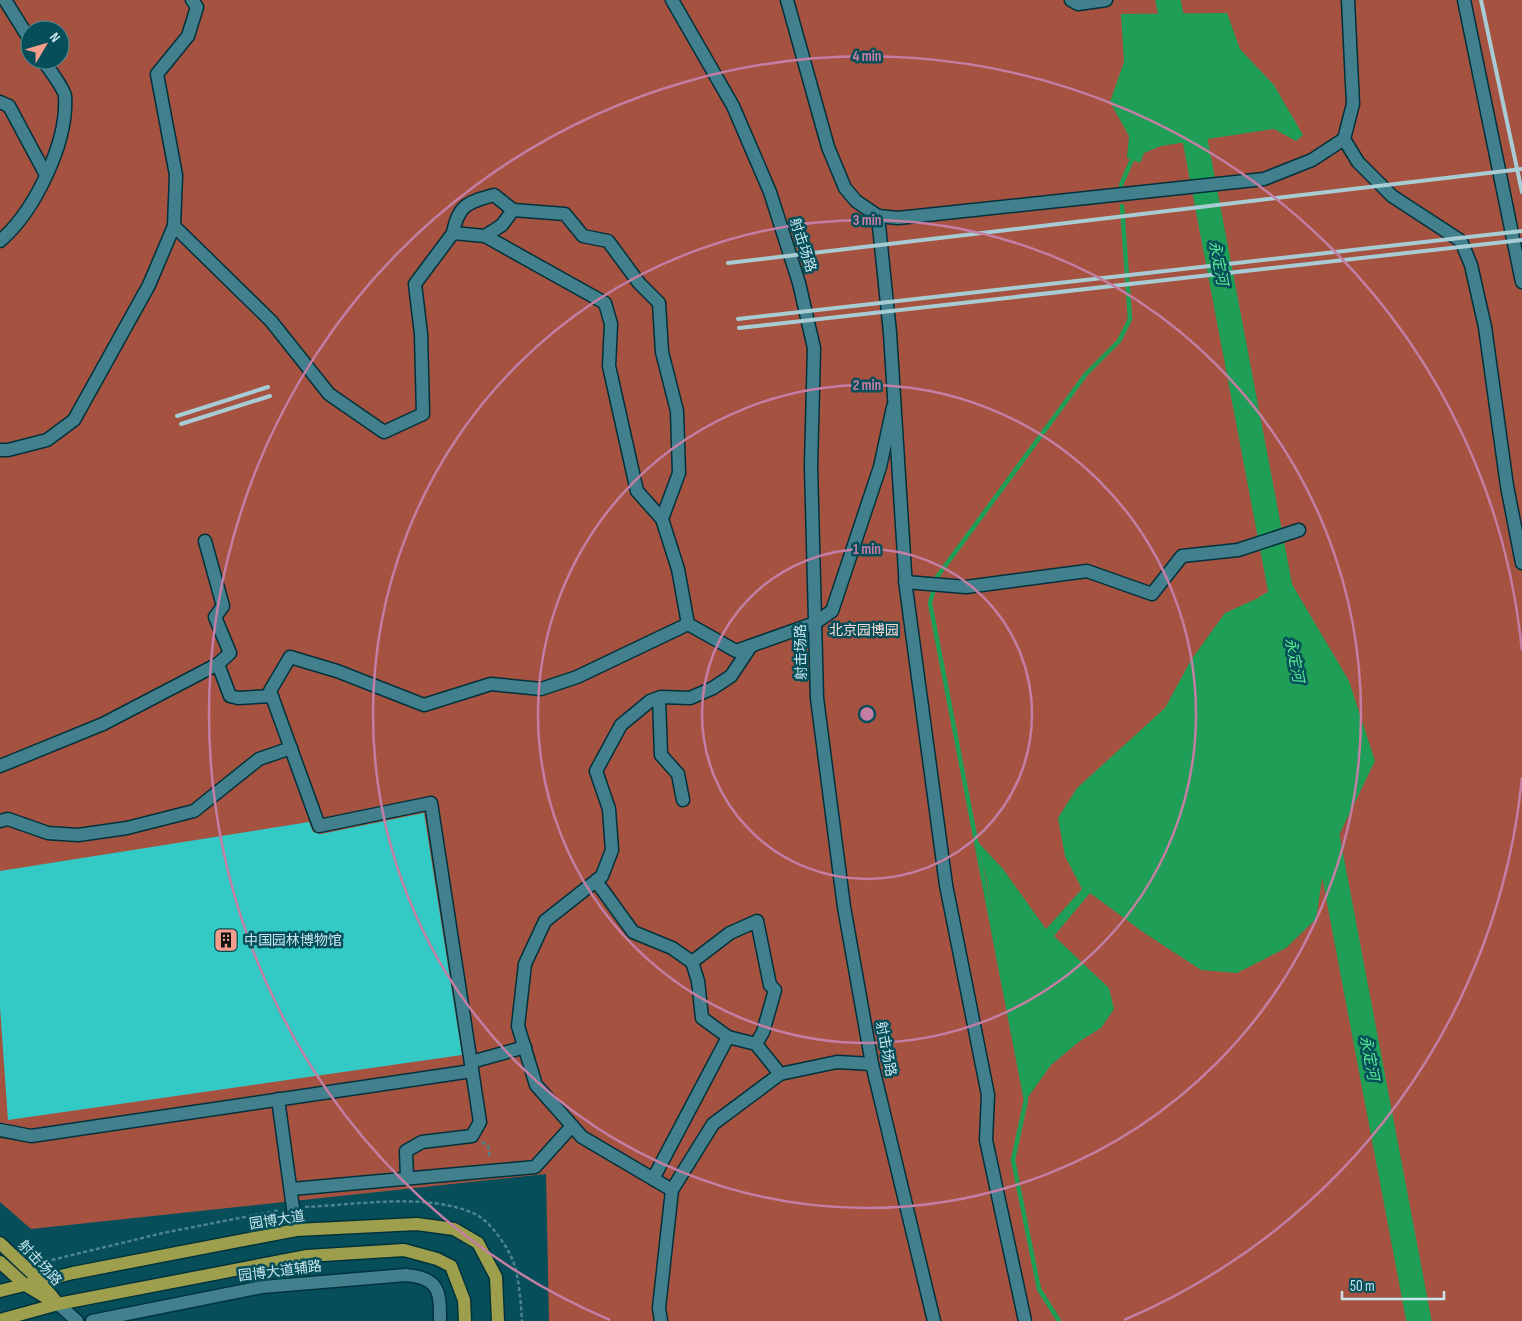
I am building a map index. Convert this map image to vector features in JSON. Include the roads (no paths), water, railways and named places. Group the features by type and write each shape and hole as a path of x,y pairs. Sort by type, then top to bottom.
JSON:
{"main road":[{"name":"园博大道","path":"0,1291 39,1280 296,1230 417,1224 454,1229 478,1243 496,1277 498,1321"},
{"name":"射击场路","path":"0,1243 39,1280 58,1304"},
{"path":"0,1320 58,1304 307,1256 404,1250 437,1259 451,1266 464,1300 465,1321"},
{"name":"射击场路","path":"0,1262 24,1284 58,1304"}],"street":[{"path":"5,0 20,24"},
{"path":"0,450 8,450 47,440 74,420 149,285 174,226 176,174 157,74 188,36 197,7 192,0"},
{"name":"射击场路","path":"672,0 733,106 770,192 803,302 814,348 811,466 817,698 844,907 872,1064 934,1321"},
{"path":"787,0 828,147 845,188 856,201 878,216 898,218 1264,179 1312,160 1344,139 1353,104 1348,0"},
{"path":"1071,0 1078,4 1106,0"},
{"path":"1464,0 1522,282"},
{"path":"0,240 36,196 59,146 65,94 49,70"},
{"path":"0,102 9,106 46,175"},
{"path":"1344,139 1358,162 1392,196 1461,241 1471,264 1485,327 1507,486 1522,562"},
{"path":"174,226 271,321 329,394 384,432 423,414 421,334 415,284 452,233 456,214 471,201 494,195 513,210 565,214 583,236 608,241 639,283 659,303 662,352 677,411 679,473 662,519"},
{"path":"485,236 502,225 513,210"},
{"path":"878,216 890,333 905,582 946,885 988,1096 986,1140 1025,1321"},
{"path":"452,233 485,236 605,303 612,324 609,366 637,491 662,519 678,569 688,624"},
{"path":"688,624 736,651 815,623 832,611 880,467 893,407"},
{"path":"905,582 966,586 1087,571 1152,594 1182,556 1238,550 1299,530"},
{"path":"0,766 102,724 218,664 230,653 215,617 223,606 205,541"},
{"path":"407,1178 406,1151 422,1142 472,1136 480,1122 431,803 319,826 270,691 290,658 337,671 424,705 491,684 542,689 577,677 688,624"},
{"path":"672,1190 582,1137 536,1085 518,1026 525,964 545,921 602,876 612,850 609,809 596,771 621,725 650,701 658,698 690,698 713,688 731,676 751,646"},
{"path":"218,664 230,696 238,698 272,696"},
{"path":"658,698 661,755 678,774 683,800"},
{"path":"0,820 8,819 48,833 78,836 137,826 194,811 259,759 291,748"},
{"path":"596,881 632,932 672,948 692,962 698,981 702,1018 728,1037 756,1044 780,1074"},
{"path":"692,962 730,933 757,922 770,985 775,990 763,1032 756,1044"},
{"path":"653,1179 728,1037"},
{"path":"0,1130 32,1136 278,1100 471,1066 525,1047"},
{"path":"661,1321 659,1308 672,1190 713,1124 780,1074 837,1062 872,1064"},
{"path":"278,1100 292,1189 296,1230"},
{"path":"292,1189 535,1167 572,1126"},
{"name":"园博大道辅路","path":"92,1321 262,1287 406,1275 418,1276 436,1286 440,1297 440,1321"},
{"name":"射击场路","path":"58,1304 77,1321"}],"water":[{"path":"1227,13 1240,49 1274,85 1303,135 1296,141 1274,129 1161,146 1144,153 1140,163 1127,158 1129,136 1110,102 1124,62 1121,14"},
{"path":"1289,579 1349,681 1375,761 1324,866 1316,919 1286,948 1237,973 1201,970 1143,932 1090,893 1054,936 1109,988 1114,1009 1101,1028 1080,1041 1051,1065 1026,1100 1006,1001 986,877 977,841 1003,869 1046,929 1082,889 1065,856 1058,818 1077,788 1165,708 1191,660 1225,613 1256,599"}],"waterway":[{"name":"永定河","path":"1168,0 1177,47"},
{"name":"永定河","path":"1189,108 1286,619"},
{"path":"1121,185 1134,155"},
{"path":"1059,1321 1039,1289 1013,1160 1026,1100 930,603 937,577 1086,374 1119,341 1130,319 1122,206"},
{"name":"永定河","path":"1324,820 1419,1321"}],"railway":[{"path":"1481,0 1522,192"},
{"path":"728,263 1522,169"},
{"path":"738,319 1522,231"},
{"path":"739,328 1522,240"},
{"path":"177,416 268,387"},
{"path":"181,424 270,396"}],"place":[{"name":"中国园林博物馆","path":"226,940"}],"park label":[{"name":"北京园博园","path":"864,630"}]}
